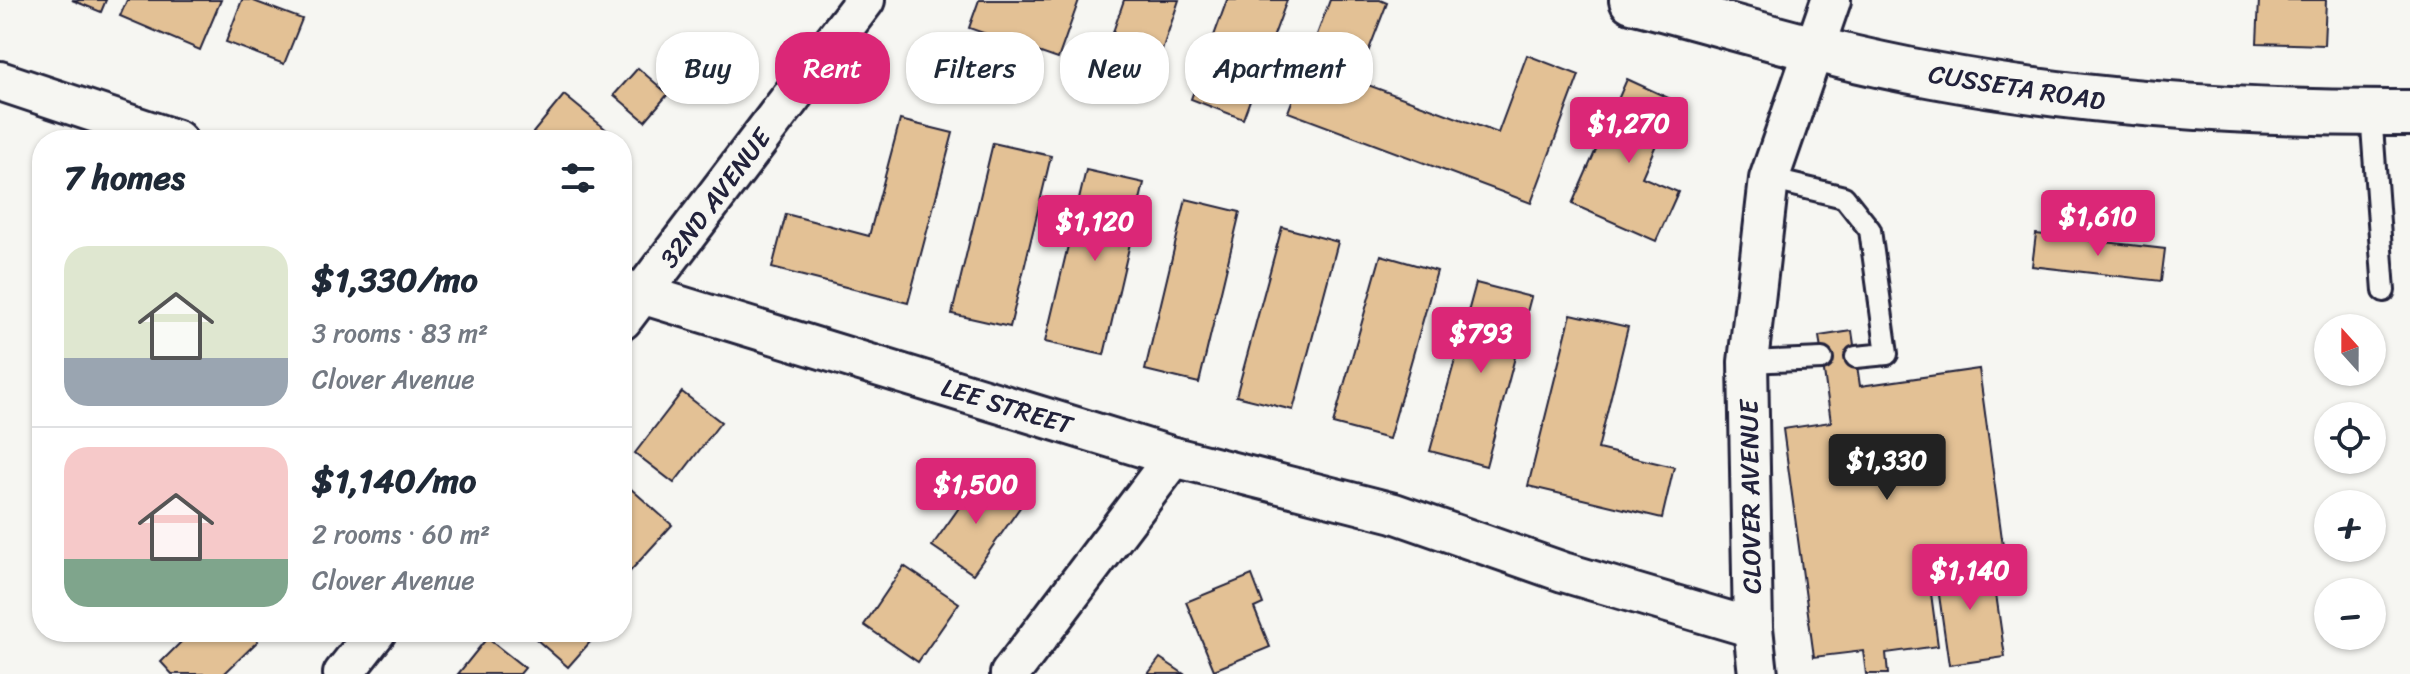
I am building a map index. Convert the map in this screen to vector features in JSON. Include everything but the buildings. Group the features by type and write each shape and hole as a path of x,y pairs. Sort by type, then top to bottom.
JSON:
{"street":[{"name":"32ND AVENUE","path":"632,297 865,0"},
{"name":"CUSSETA ROAD","path":"1632,0 1932,75 2115,103 2301,114 2390,113"},
{"name":"CLOVER AVENUE","path":"1394,513 1563,572 1753,628 1748,362 1769,179 1831,0"},
{"path":"0,81 147,130"},
{"name":"LEE STREET","path":"632,302 1174,457 1394,513"},
{"path":"1010,674 1174,457"},
{"path":"1753,628 1758,674"},
{"path":"343,674 368,642"}],"lane":[{"path":"2384,291 2390,113"},
{"path":"1769,179 1844,197 1870,230 1887,354 1856,357"},
{"path":"1748,362 1822,359"}]}
